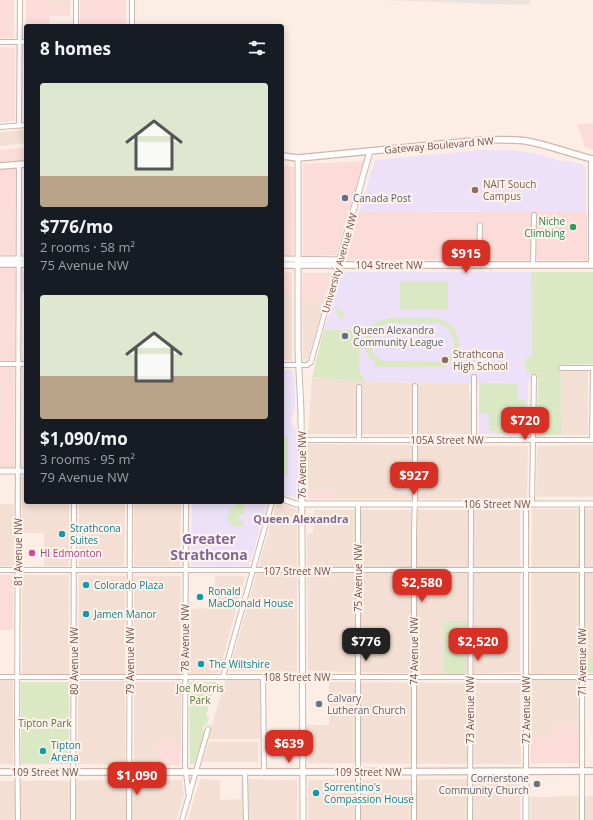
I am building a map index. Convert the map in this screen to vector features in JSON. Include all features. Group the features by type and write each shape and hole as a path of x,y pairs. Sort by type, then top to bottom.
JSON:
{"main road":[{"name":"Gateway Boulevard NW","path":"284,156 298,158 482,140 511,140 526,141 592,159"},
{"path":"0,166 24,164"},
{"path":"0,264 19,262 24,263"},
{"name":"104 Street NW","path":"284,265 297,262 592,265"},
{"name":"109 Street NW","path":"0,772 593,771"}],"street":[{"path":"19,126 20,0"},
{"path":"76,0 76,24"},
{"path":"132,0 132,24"},
{"path":"0,42 24,42"},
{"path":"0,127 24,125"},
{"name":"University Avenue NW","path":"298,365 307,365 311,362 370,151"},
{"name":"76 Avenue NW","path":"298,158 298,365 302,440 303,820"},
{"path":"592,159 592,265"},
{"name":"81 Avenue NW","path":"18,820 17,677 19,165"},
{"path":"534,215 534,265"},
{"path":"479,265 480,225"},
{"path":"0,259 19,262 24,260"},
{"name":"104 Street NW","path":"284,259 297,262"},
{"path":"0,364 24,364"},
{"path":"284,365 298,365"},
{"path":"561,368 593,368 593,440"},
{"path":"474,377 474,440"},
{"name":"72 Avenue NW","path":"526,820 526,570 533,440 534,377"},
{"name":"74 Avenue NW","path":"414,820 415,386"},
{"path":"359,387 359,440"},
{"name":"105A Street NW","path":"302,440 593,440"},
{"path":"0,471 24,471"},
{"name":"106 Street NW","path":"284,500 296,504 593,504"},
{"name":"80 Avenue NW","path":"73,820 74,504"},
{"name":"79 Avenue NW","path":"129,820 130,504"},
{"name":"78 Avenue NW","path":"186,504 185,677 186,772 189,798"},
{"path":"223,677 271,504"},
{"name":"75 Avenue NW","path":"358,504 358,820"},
{"name":"73 Avenue NW","path":"470,504 470,820"},
{"name":"71 Avenue NW","path":"582,504 582,820"},
{"name":"107 Street NW","path":"0,570 593,570"},
{"name":"108 Street NW","path":"0,677 593,677"},
{"path":"263,677 264,772"},
{"path":"182,820 208,729"},
{"path":"245,772 246,820"}],"shaded area":[{"path":"0,0 14,0 14,38 0,38"},
{"path":"26,0 50,0 50,5 70,5 70,16 50,16 49,24 26,24"},
{"path":"50,0 70,0 70,5 50,5"},
{"path":"80,0 126,0 126,24 80,24"},
{"path":"381,0 530,0 530,5 493,4"},
{"path":"0,47 15,48 15,121 0,122"},
{"path":"593,123 593,150 585,147 577,124"},
{"path":"24,130 24,143 0,146 0,132"},
{"path":"24,148 24,160 16,162 14,469 0,468 0,150"},
{"name":"NAIT Souch Campus","path":"480,150 515,150 583,165 586,169 586,211 359,212 375,160"},
{"path":"364,161 336,255 304,257 303,164"},
{"path":"284,165 294,168 293,256 284,256"},
{"path":"587,211 587,260 346,260 359,212"},
{"path":"22,271 24,271 24,292 22,292"},
{"path":"284,272 292,273 292,293 284,293"},
{"name":"Strathcona High School","path":"341,272 531,272 532,377 528,383 528,432 525,435 479,434 479,383 366,382 359,370 359,329 324,330"},
{"path":"303,273 331,273 326,297 302,297"},
{"path":"284,293 292,293 292,361 284,360"},
{"path":"302,297 326,297 308,359 303,359"},
{"path":"23,370 24,370 24,444"},
{"path":"284,370 292,370 294,373 295,405 291,422 297,431 297,498 284,495"},
{"path":"561,371 588,371 588,435 562,435"},
{"path":"312,377 366,382 469,383 469,391 471,393 471,434 308,434"},
{"path":"23,444 24,444 24,467"},
{"path":"308,444 528,446 527,499 332,499 332,491 308,491"},
{"path":"593,445 593,497 536,497 537,446"},
{"path":"22,476 24,476 24,504 69,504 69,566 44,566 44,533 22,533"},
{"path":"308,491 332,491 332,499 308,499"},
{"path":"0,504 14,504 14,566 0,566"},
{"path":"79,504 125,504 124,566 79,566"},
{"path":"134,504 181,504 180,566 134,566"},
{"path":"192,504 266,504 249,566 191,566"},
{"path":"276,504 282,504 297,510 297,672 229,671"},
{"path":"532,509 593,509 593,673 531,674"},
{"path":"314,510 520,510 520,672 466,674 466,621 444,621 444,674 308,671 307,534 313,533"},
{"path":"0,575 13,575 13,630 0,630"},
{"path":"22,575 69,575 69,674 22,674"},
{"path":"79,575 125,576 125,674 78,674"},
{"path":"134,576 181,576 180,674 134,674"},
{"path":"215,576 245,576 219,673 190,674 191,609 215,608"},
{"path":"0,680 13,680 13,764 0,764"},
{"path":"225,680 260,680 260,739 208,739"},
{"path":"530,680 579,680 580,725 556,725 556,736 531,736"},
{"path":"78,681 125,681 125,765 78,764"},
{"path":"134,682 181,682 181,742 158,742 158,765 134,764"},
{"path":"329,682 520,683 521,764 308,763 306,725 329,725"},
{"path":"556,725 580,725 579,763 530,763 531,736 556,736"},
{"path":"158,742 181,742 180,765 158,765"},
{"path":"209,742 258,742 258,762 202,762"},
{"path":"200,779 220,780 220,800 241,799 241,779 297,780 297,820 188,820"},
{"path":"520,779 520,820 308,820 308,780"},
{"path":"182,780 184,795 176,820 0,820 0,781"},
{"path":"593,796 593,820 531,820 531,797"}],"green space":[{"path":"531,272 593,272 593,364 561,365 562,435 537,435 538,378 532,377 532,374 526,370 526,358 529,356 532,357"},
{"path":"400,281 448,281 448,310 400,310"},
{"path":"334,307 346,313 344,316 340,319"},
{"path":"388,318 438,318 447,321 455,329 459,340 459,347 454,358 446,364 447,367 375,367 375,362 365,350 364,341 367,331 377,322","holes":["388,323 440,324 451,333 454,344 453,350 449,355 437,362 384,361 373,352 371,347 372,335 381,326"]},
{"path":"367,323 370,327 367,328 364,325"},
{"path":"359,329 359,370 366,382 312,377 324,330"},
{"path":"481,383 518,384 518,400 525,400 524,433 496,433 496,431 489,431 489,414 479,414 479,386"},
{"path":"284,437 288,437 288,476 284,476"},
{"path":"236,504 245,504 243,515 239,515 239,521 243,521 243,526 233,527 233,525 231,525 231,521 227,521 227,515 229,515 229,509 236,506"},
{"path":"444,621 466,621 466,674 444,674"},
{"path":"587,658 593,658 593,673 587,673"},
{"name":"Tipton Park","path":"21,682 69,682 69,764 21,764"},
{"name":"Joe Morris Park","path":"189,682 218,682 217,687 214,687 206,716 209,717 207,724 203,727 204,733 195,764 190,764"}],"place":[{"name":"NAIT Souch Campus","path":"475,190"},
{"name":"Canada Post","path":"345,198"},
{"name":"Niche Climbing","path":"573,227"},
{"name":"Queen Alexandra Community League","path":"345,336"},
{"name":"Strathcona High School","path":"445,360"},
{"name":"Strathcona Suites","path":"62,534"},
{"name":"HI Edmonton","path":"32,553"},
{"name":"Colorado Plaza","path":"86,585"},
{"name":"Ronald MacDonald House","path":"200,597"},
{"name":"Jamen Manor","path":"86,614"},
{"name":"The Wiltshire","path":"201,664"},
{"name":"Calvary Lutheran Church","path":"319,704"},
{"name":"Tipton Arena","path":"43,751"},
{"name":"Cornerstone Community Church","path":"537,784"},
{"name":"Sorrentino's Compassion House","path":"316,793"}],"district":[{"name":"Queen Alexandra","path":"301,518"},
{"name":"Greater Strathcona","path":"209,546"}]}
